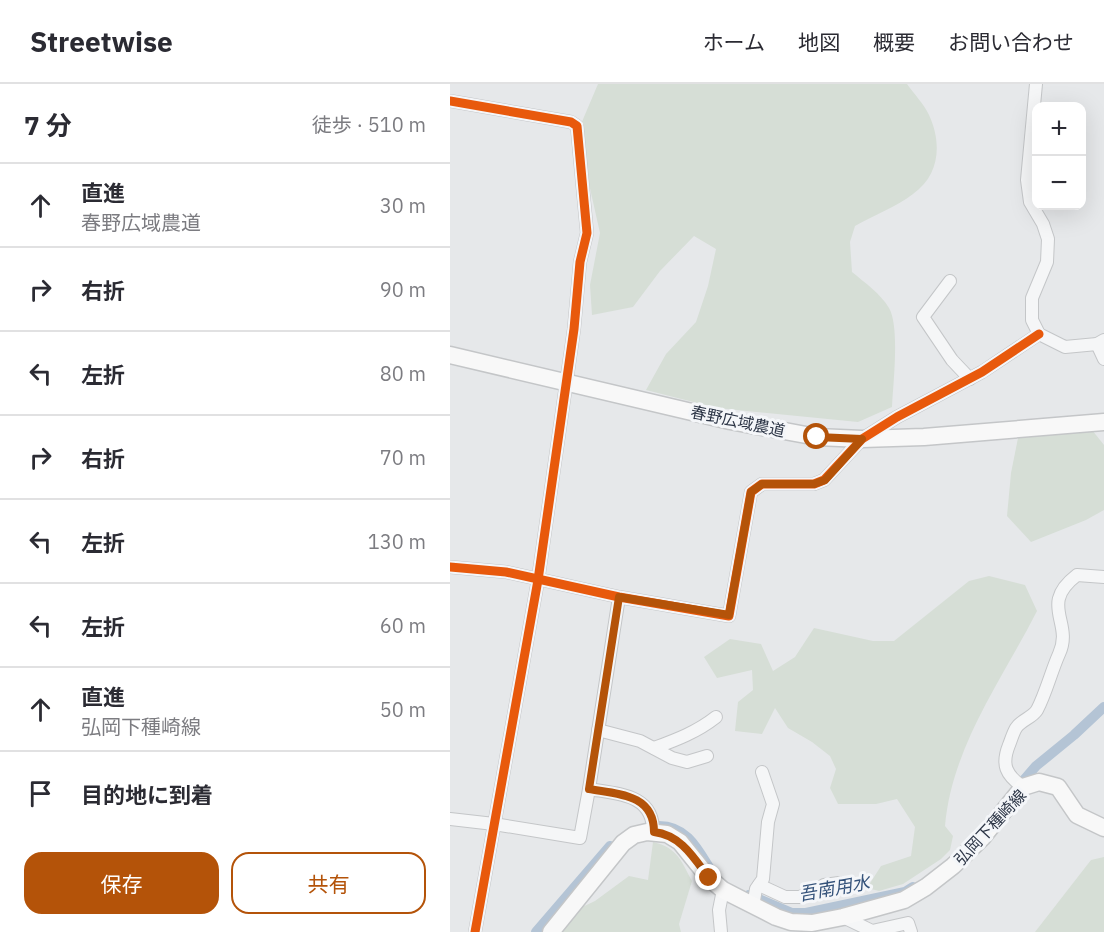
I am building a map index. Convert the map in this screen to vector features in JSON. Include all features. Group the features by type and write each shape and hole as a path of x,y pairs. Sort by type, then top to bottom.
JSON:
{"main road":[{"name":"春野広域農道","path":"450,355 779,431 817,437 862,439 924,437 1104,422"},
{"name":"弘岡下種崎線","path":"654,826 680,842 709,878 723,890 755,895 791,922 812,922 843,917 904,900 926,887 953,866 982,838 1018,784 1039,782 1058,788 1077,815 1104,828"},
{"path":"550,932 628,838 654,826"}],"street":[{"path":"1036,84 1027,180 1030,202 1043,224 1048,239 1047,262 1032,298 1032,320 1039,334 1065,347 1101,342 1104,359"},
{"path":"450,101 570,122 577,126 587,233 580,262 572,383 475,932"},
{"path":"950,281 923,317 952,360 970,379"},
{"path":"450,567 506,572 619,597 729,615 751,492 762,484 814,484 825,480 862,439 897,417 970,379 1039,334"},
{"path":"1018,784 1007,773 1004,765 1005,755 1016,727 1036,713 1061,652 1064,639 1057,606 1059,595 1066,583 1077,575 1104,577"},
{"path":"450,819 580,838 619,597"},
{"path":"654,748 679,739 716,717"},
{"path":"598,730 640,741 672,758 687,762 707,756"},
{"path":"762,772 773,804 768,822 763,879 755,895 799,897 814,893 824,885 839,883"},
{"path":"589,789 633,797 651,812 654,826"},
{"path":"721,932 719,910 723,890"},
{"path":"843,917 872,930 908,923 911,932"}],"shaded area":[{"path":"598,84 907,84 929,115 933,126 937,147 933,168 929,178 913,194 855,226 850,242 852,272 882,298 892,317 895,356 892,407 858,422 717,408 646,390 666,354 696,322 708,286 716,249 694,236 660,271 633,307 592,315 590,285 600,233 589,184 581,124"},
{"path":"1092,430 1104,445 1104,510 1086,520 1031,542 1007,516 1011,473 1018,438"},
{"path":"989,576 1025,585 1037,611 980,714 957,768 945,826 953,836 950,850 941,859 903,884 879,891 867,888 881,866 911,856 915,827 897,799 876,804 838,804 830,788 836,769 830,756 788,728 775,708 762,734 735,731 738,702 753,690 752,670 717,678 704,657 730,639 761,644 773,671 795,657 814,628 873,641 894,641 969,581"},
{"path":"653,842 668,848 678,856 692,881 679,924 681,932 554,932 576,910 595,901 629,876 648,880"},
{"path":"1104,857 1104,932 1035,932 1091,860"}],"waterway":[{"name":"吾南用水","path":"1017,788 1036,766 1104,707"},
{"name":"吾南用水","path":"659,826 684,834 710,869"},
{"name":"吾南用水","path":"536,932 610,846"},
{"name":"吾南用水","path":"749,895 792,913 806,913 905,892 913,887"}],"cycle path":[{"path":"450,101 571,122 577,126 587,233 580,262 574,329 538,580 475,932"},
{"path":"450,567 506,572 619,597 729,616 751,492 762,484 814,484 824,480 862,439 897,417 982,372 1039,334"}],"route":[{"path":"709,878 680,842 668,834 654,832 651,812 633,797 589,789 619,597 729,615 751,492 762,484 814,484 825,480 862,439 817,437"}]}
